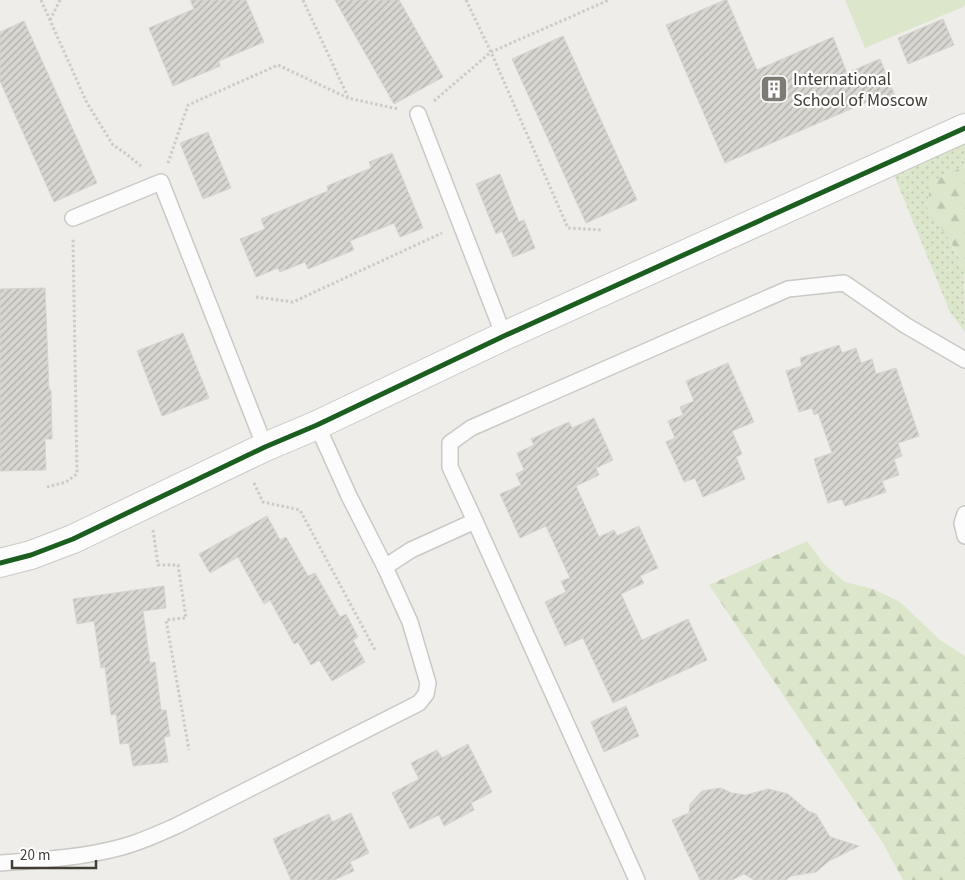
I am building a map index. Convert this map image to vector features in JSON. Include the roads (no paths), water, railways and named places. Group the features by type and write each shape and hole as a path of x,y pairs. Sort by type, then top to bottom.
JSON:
{"street":[{"path":"0,563 31,555 73,539 253,452 318,425 504,336 965,128"}],"lane":[{"path":"418,114 504,336"},
{"path":"73,218 161,182 253,452"},
{"path":"637,880 450,467 450,443 470,428 788,289 844,283 905,325 965,360"},
{"path":"0,863 56,859 90,854 148,839 419,703 426,694 428,683 410,622 385,567 348,496 318,425"},
{"path":"965,514 962,524 965,536"},
{"path":"385,567 411,550 475,521"}],"place":[{"name":"International School of Moscow","path":"774,89"}]}
